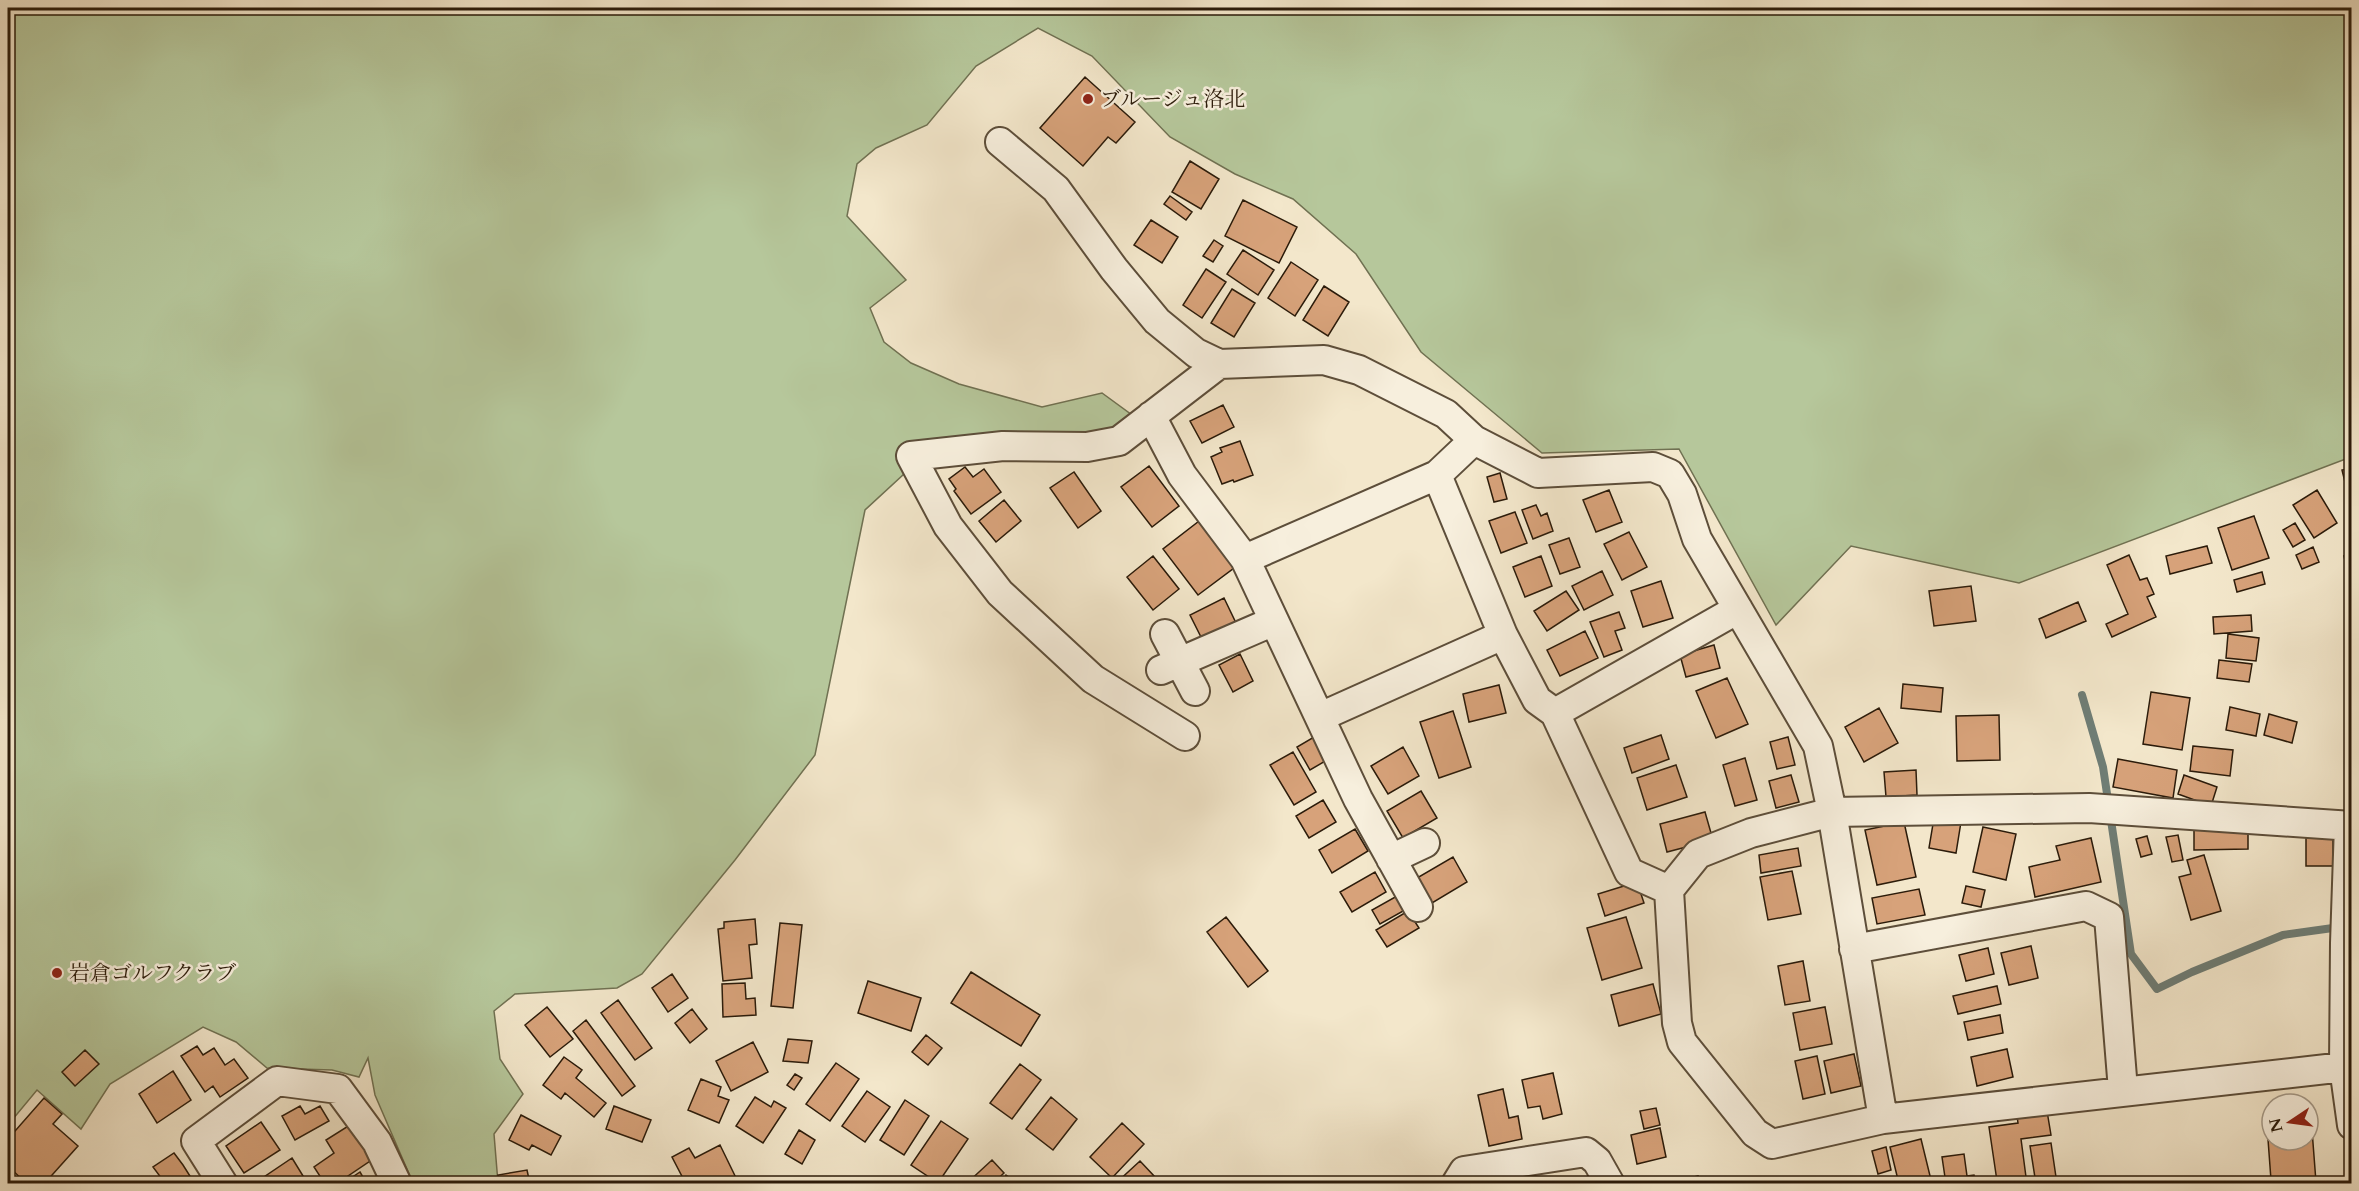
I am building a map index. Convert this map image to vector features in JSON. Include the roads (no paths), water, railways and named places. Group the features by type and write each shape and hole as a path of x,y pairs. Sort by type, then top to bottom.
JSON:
{"street":[{"path":"1000,142 1056,189 1114,269 1157,321 1196,353 1219,364 1324,360 1359,370 1446,414 1474,440 1538,473 1653,467 1670,474 1682,494 1697,539 1818,746 1832,812 1883,1119"},
{"path":"1185,736 1093,679 1000,593 948,526 911,456 1003,446 1087,447 1119,441 1219,364"},
{"path":"1150,416 1182,474 1245,559 1358,799 1418,907"},
{"path":"1245,559 1437,475 1474,440"},
{"path":"1437,475 1503,635 1537,700 1555,713 1629,872 1670,890"},
{"path":"1555,713 1738,609"},
{"path":"1170,666 1274,621"},
{"path":"1165,634 1170,666 1195,691"},
{"path":"1320,717 1503,635"},
{"path":"2344,1067 2122,1090 1883,1119 1773,1144 1755,1133 1682,1042 1677,1023 1670,890 1698,854 1751,833 1832,812 2089,808 2350,826 2344,1067 2352,1125"},
{"path":"1391,860 1425,843"},
{"path":"1854,949 2086,906 2109,917 2122,1090"},
{"path":"223,1184 196,1141 277,1081 338,1089 377,1142 397,1184"},
{"path":"1456,1184 1464,1171 1586,1152 1597,1161 1610,1184"}],"waterway":[{"path":"2082,695 2103,767 2131,954 2157,989 2192,972 2283,935 2340,927"}],"place":[{"name":"ブルージュ洛北","path":"1088,99"},
{"name":"岩倉ゴルフクラブ","path":"57,973"}]}
